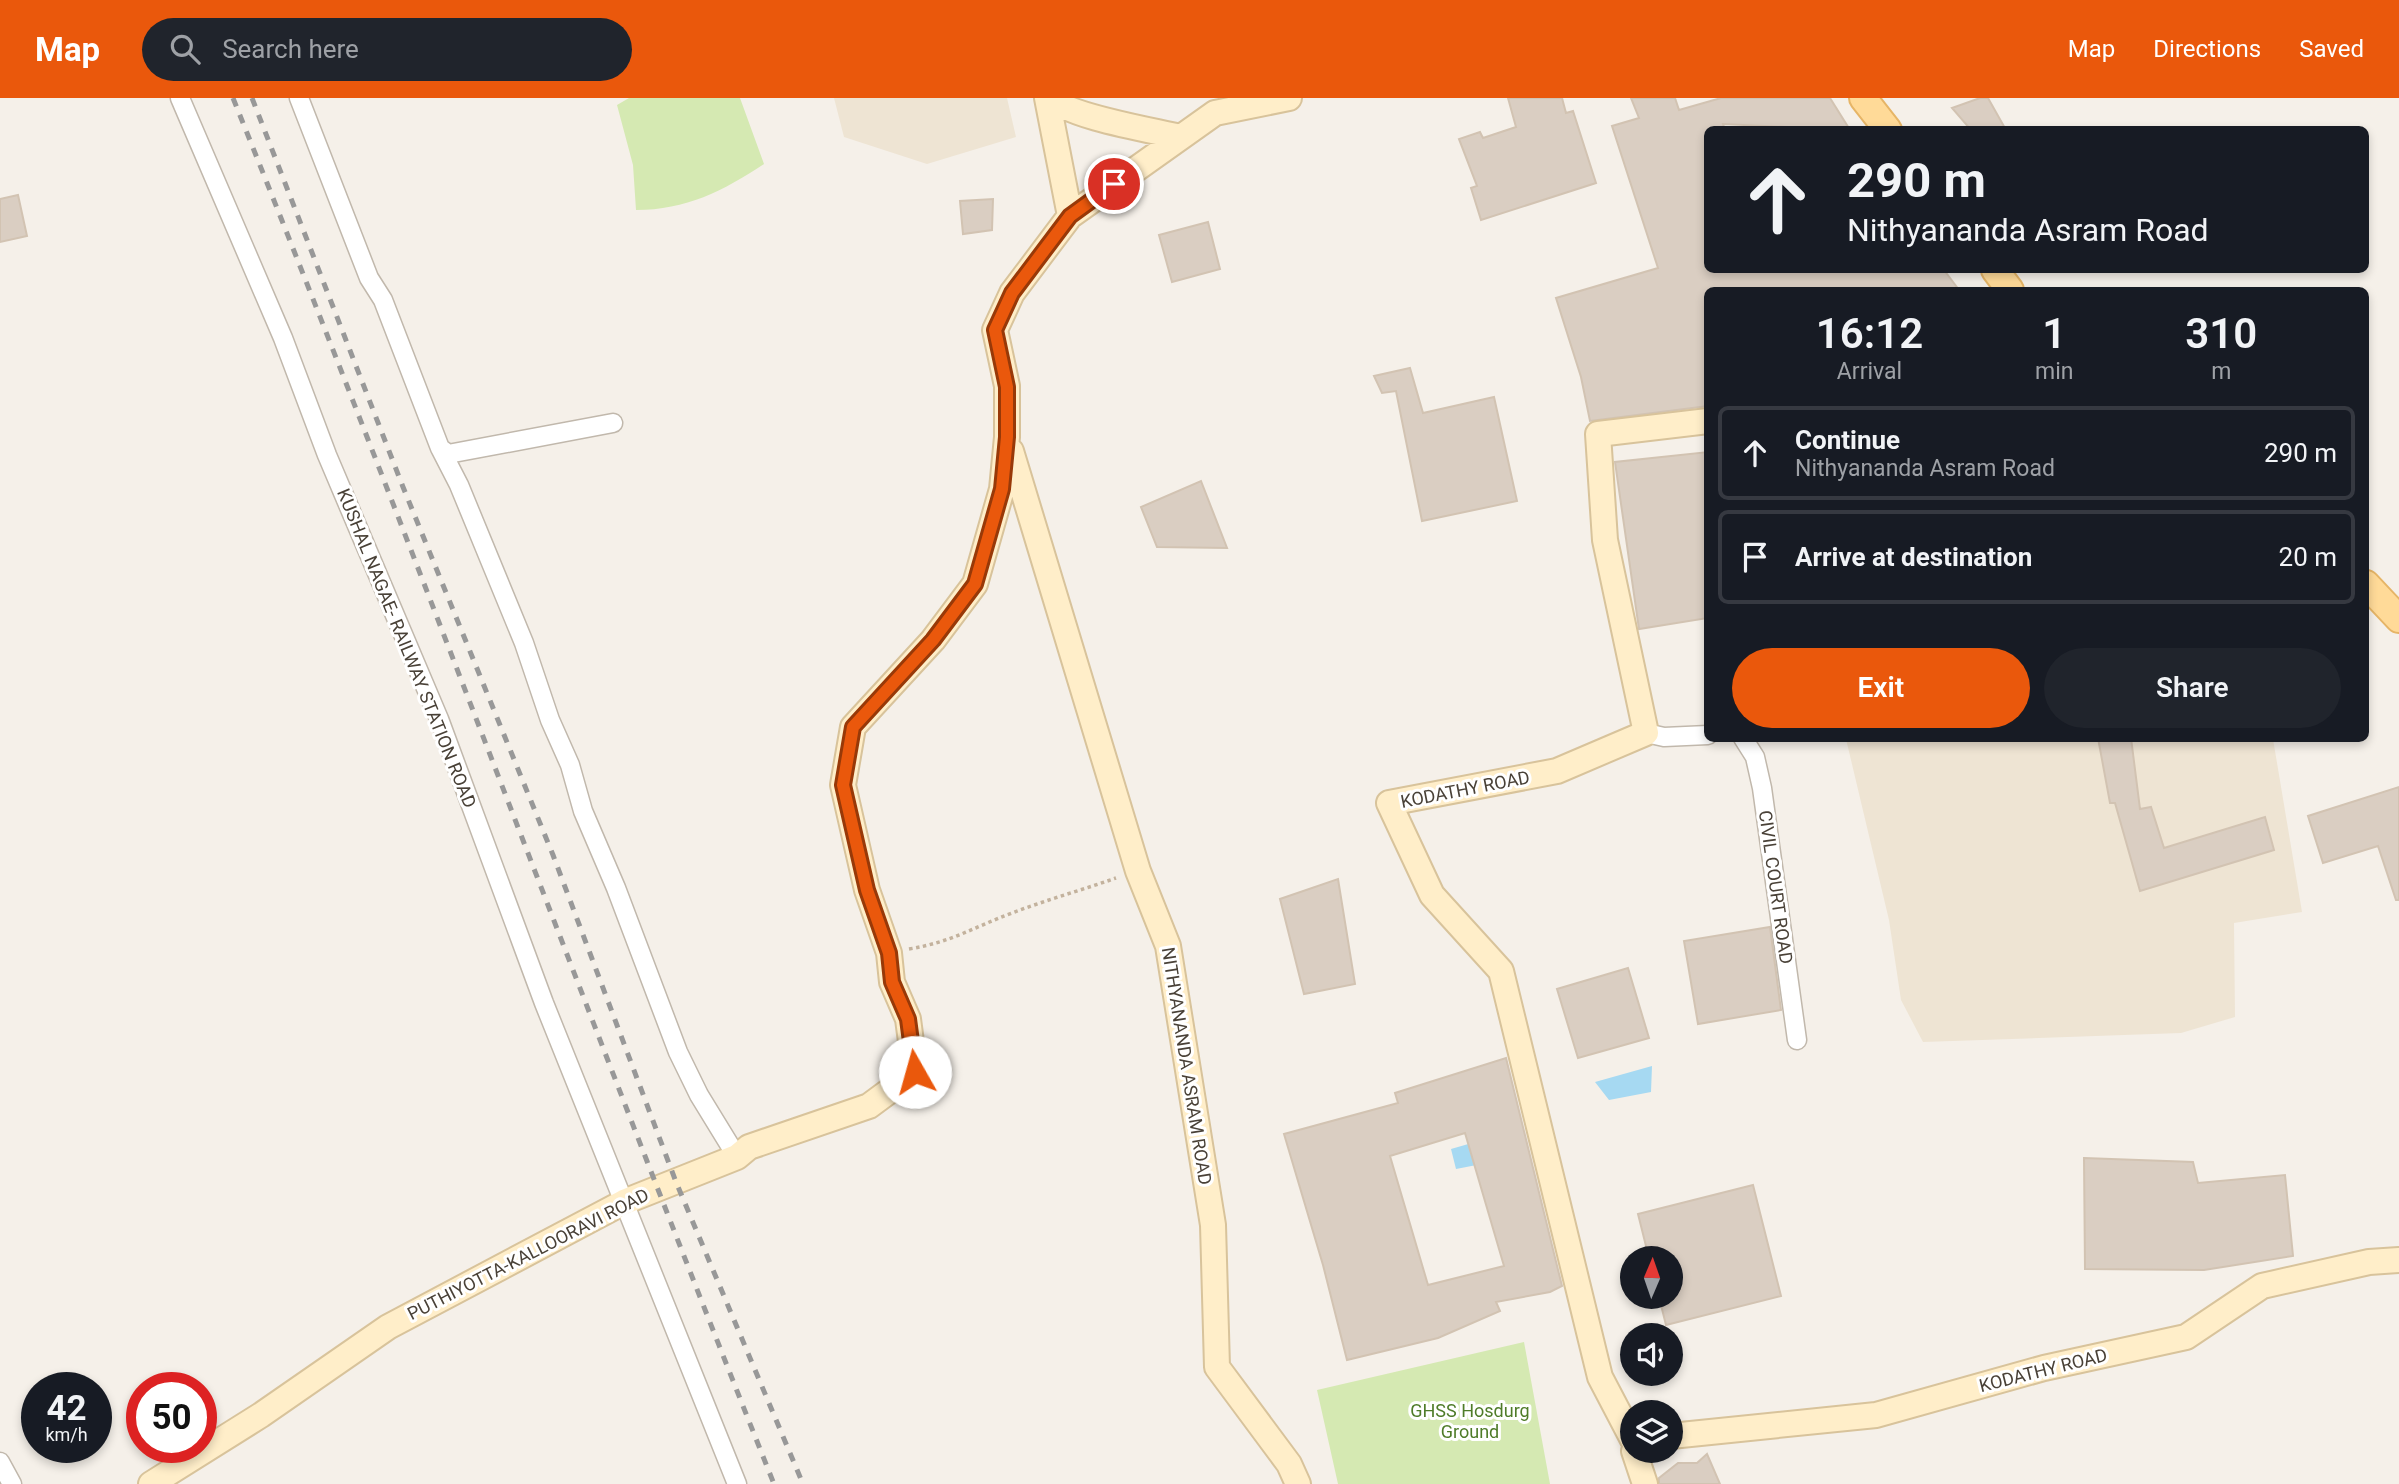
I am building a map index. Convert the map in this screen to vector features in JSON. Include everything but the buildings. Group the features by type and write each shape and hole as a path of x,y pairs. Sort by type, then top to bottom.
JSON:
{"main road":[{"path":"1863,98 1885,126"},
{"path":"2369,587 2399,619"}],"street":[{"name":"KUSHAL NAGAE- RAILWAY STATION ROAD","path":"180,98 283,338 327,455 439,719 544,1003 737,1484"},
{"path":"299,98 369,278 383,300 440,448 459,485 524,643 550,720 570,765 583,811 616,888 678,1052 699,1095 737,1157"},
{"path":"1047,98 1070,216 1215,113 1289,98"},
{"path":"1053,98 1058,104 1086,115 1180,137"},
{"name":"PUTHIYOTTA-KALLOORAVI ROAD","path":"151,1484 261,1415 388,1326 625,1202 737,1157 749,1147 869,1106 915,1072 908,1019 892,982 889,953 867,890 843,785 853,727 933,640 975,584 1002,489 1007,437 1007,387 995,330 1012,293 1070,216"},
{"path":"1704,422 1598,435 1605,540 1646,733 1664,737 1704,735"},
{"path":"440,448 448,454 613,423"},
{"name":"NITHYANANDA ASRAM ROAD","path":"1007,437 1138,871 1168,946 1213,1225 1217,1367 1289,1464 1298,1484"},
{"name":"KODATHY ROAD","path":"1620,1419 1600,1377 1501,971 1432,895 1389,803 1557,771 1646,733"},
{"name":"CIVIL COURT ROAD","path":"1746,742 1755,757 1762,788 1797,1040"},
{"name":"KODATHY ROAD","path":"1683,1435 1875,1415 2044,1368 2186,1337 2262,1286 2369,1262 2399,1260"},
{"path":"0,1462 12,1484"},
{"path":"1638,1463 1645,1484"}],"path":[{"path":"889,953 935,945 976,931 1009,914 1138,871"}],"shaded area":[{"path":"834,98 1007,98 1016,137 927,164 844,137"},
{"path":"1847,742 2274,742 2302,912 2234,923 2235,1017 2181,1033 1923,1042 1901,1000 1889,920"}],"green space":[{"path":"629,98 740,98 764,164 734,183 688,203 636,210 633,165 617,105"},
{"name":"GHSS Hosdurg Ground","path":"1524,1342 1550,1484 1338,1484 1317,1390"}],"water":[{"path":"1652,1066 1651,1092 1609,1100 1595,1082"},
{"path":"1510,1132 1518,1157 1456,1169 1451,1149"}],"railway":[{"path":"233,98 774,1484"},
{"path":"252,98 403,487 553,855 676,1182 803,1484"}],"route":[{"path":"915,1072 908,1019 892,982 889,953 867,890 843,785 853,727 933,640 975,584 1002,489 1007,437 1007,387 995,330 1012,293 1070,216 1114,184"}]}
